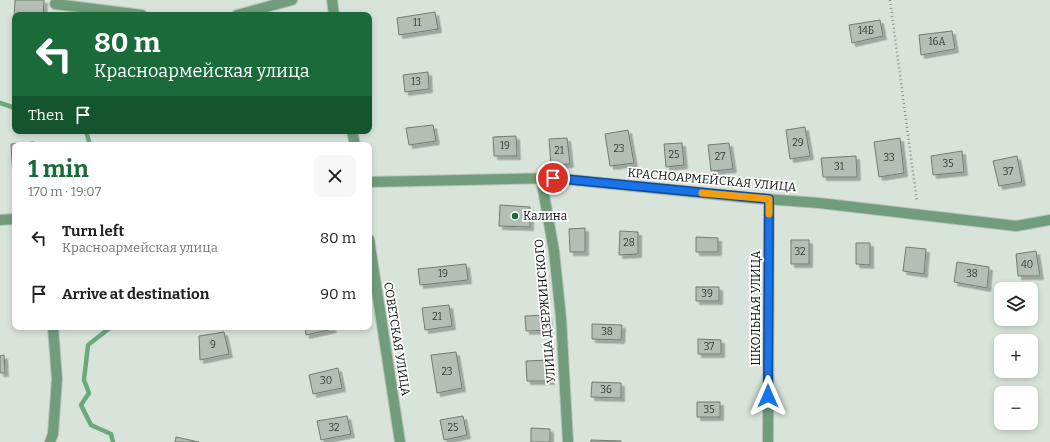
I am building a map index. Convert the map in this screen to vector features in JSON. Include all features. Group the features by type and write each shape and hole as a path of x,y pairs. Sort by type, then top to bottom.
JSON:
{"street":[{"path":"249,12 292,0"},
{"path":"332,0 334,12"},
{"path":"55,4 118,12"},
{"name":"УЛИЦА ДЗЕРЖИНСКОГО","path":"541,178 554,251 561,318 568,442"},
{"name":"КРАСНОАРМЕЙСКАЯ УЛИЦА","path":"372,182 553,178 919,214 1016,226 1050,220"},
{"name":"ШКОЛЬНАЯ УЛИЦА","path":"768,442 769,199"},
{"path":"0,220 12,219"},
{"name":"СОВЕТСКАЯ УЛИЦА","path":"372,259 400,442"},
{"path":"50,442 53,434 57,379 53,330"}],"path":[{"path":"890,0 919,214"}],"building":[{"path":"15,0 44,0 43,12 14,12"},
{"path":"435,12 438,29 399,35 397,18"},
{"path":"880,20 883,36 852,43 849,25"},
{"path":"952,31 955,49 921,55 919,35"},
{"path":"428,72 429,89 405,92 403,75"},
{"path":"433,125 436,141 409,145 406,128"},
{"path":"805,127 810,156 790,159 786,130"},
{"path":"628,130 634,163 610,166 605,134"},
{"path":"516,136 517,156 494,156 493,137"},
{"path":"567,138 570,164 551,165 549,139"},
{"path":"900,138 904,173 879,177 874,142"},
{"path":"682,143 684,165 666,167 664,144"},
{"path":"729,143 733,169 711,171 708,145"},
{"path":"962,151 964,172 933,175 931,156"},
{"path":"856,156 857,177 823,177 821,158"},
{"path":"1017,156 1022,182 999,186 993,161"},
{"name":"Калина","path":"500,205 530,207 530,227 499,226"},
{"path":"585,228 585,252 570,252 569,229"},
{"path":"620,231 638,232 638,254 619,255"},
{"path":"696,237 718,238 718,252 696,252"},
{"path":"791,240 809,240 809,264 791,264"},
{"path":"856,243 870,243 870,265 856,264"},
{"path":"906,247 926,249 924,274 903,271"},
{"path":"1036,251 1040,276 1018,276 1016,254"},
{"path":"957,262 989,267 987,288 954,282"},
{"path":"466,264 468,280 420,285 418,269"},
{"path":"696,287 719,287 719,301 696,301"},
{"path":"449,305 452,326 425,330 422,308"},
{"path":"548,315 549,330 526,331 525,316"},
{"path":"592,324 622,325 621,340 592,339"},
{"path":"305,330 328,330 306,335"},
{"path":"224,332 229,354 200,360 199,336"},
{"path":"698,339 721,340 721,354 698,354"},
{"path":"456,352 462,388 437,393 431,355"},
{"path":"4,355 5,373 0,373 0,356"},
{"path":"550,360 551,381 527,381 526,361"},
{"path":"338,368 342,388 313,394 309,375"},
{"path":"592,382 621,383 621,398 591,397"},
{"path":"697,402 720,402 720,417 697,417"},
{"path":"347,416 351,434 321,440 317,421"},
{"path":"463,416 467,435 444,440 440,420"},
{"path":"531,428 550,429 550,442 531,442"},
{"path":"176,437 199,442 175,442"},
{"path":"591,440 621,441 621,442 591,442"}],"waterway":[{"path":"0,103 12,107"},
{"path":"87,134 89,142"},
{"path":"107,330 88,345 84,380 89,393 81,405 91,425 111,434 113,442"}],"slow traffic":[{"path":"702,193 769,199 769,214"}],"place":[{"name":"Калина","path":"515,216"}],"route":[{"path":"553,178 769,199 768,396"}]}
